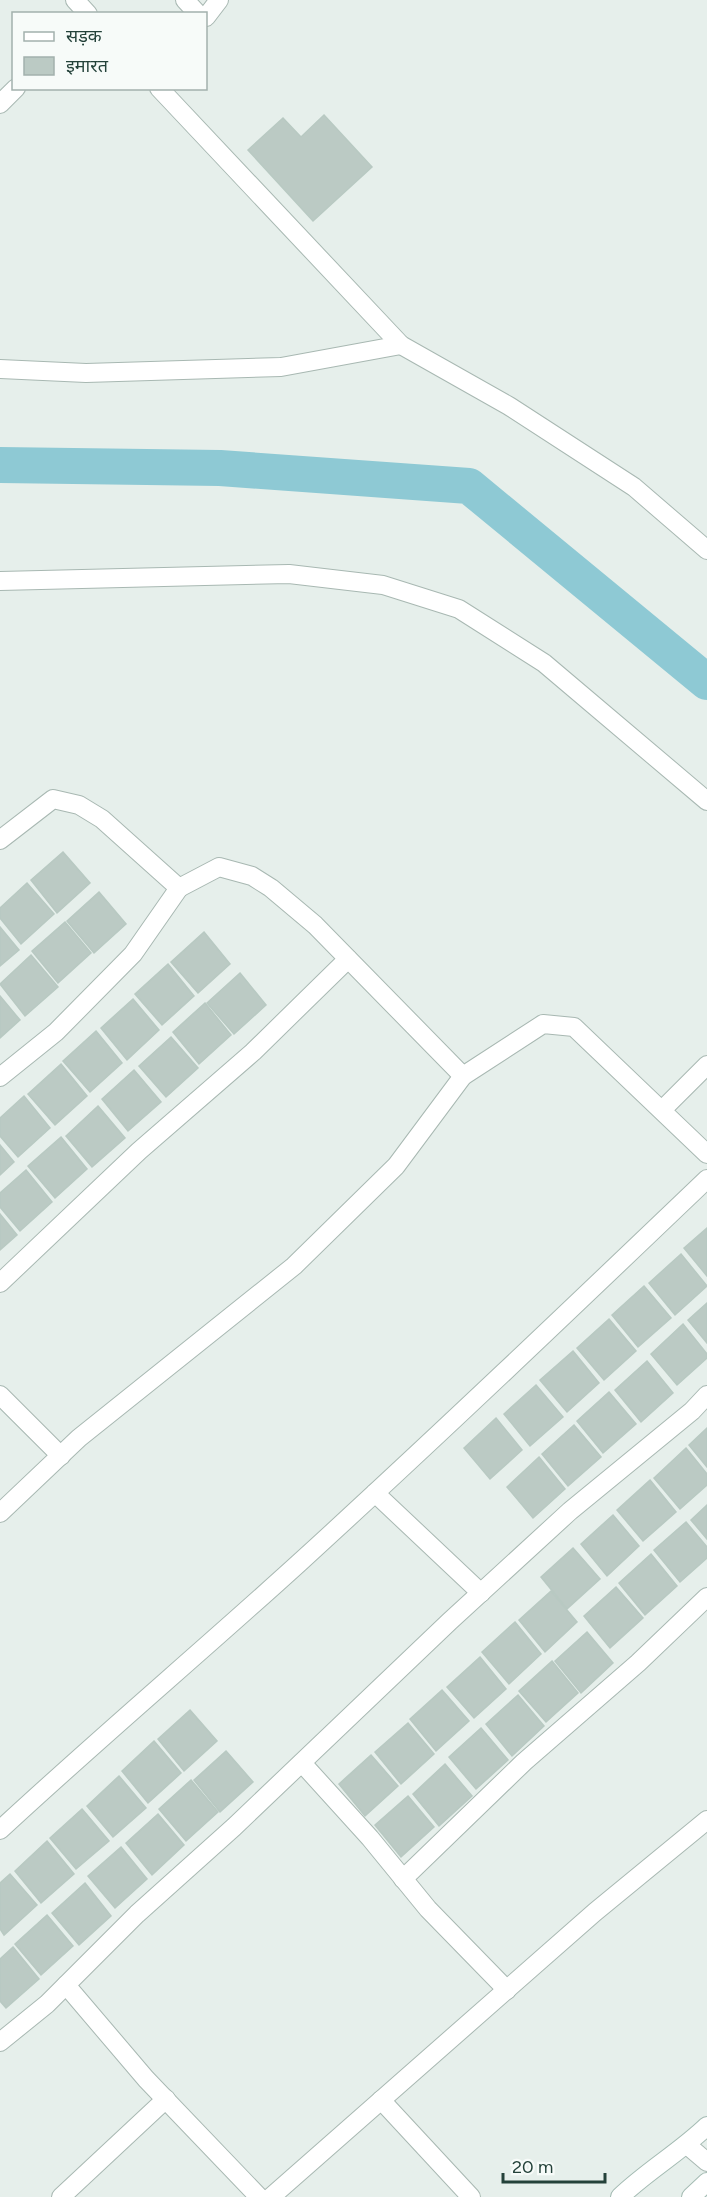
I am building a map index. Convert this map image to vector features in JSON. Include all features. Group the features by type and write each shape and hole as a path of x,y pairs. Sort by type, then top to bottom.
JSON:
{"street":[{"path":"75,0 86,12"},
{"path":"185,0 196,12"},
{"path":"207,16 219,0"},
{"path":"161,90 401,345 509,406 634,487 707,550"},
{"path":"0,369 86,373 281,367 401,345"},
{"path":"0,581 288,574 383,585 459,609 544,663 707,801"},
{"path":"0,840 53,799 79,805 102,819 179,888"},
{"path":"0,1077 56,1032 134,954 179,888 219,867 252,876 271,888 315,925 463,1076"},
{"path":"0,1283 139,1151 253,1052 348,959"},
{"path":"0,1513 80,1438 294,1266 396,1166 463,1076 543,1024 574,1027 707,1154"},
{"path":"662,1110 707,1065"},
{"path":"0,1830 375,1493 707,1179"},
{"path":"0,1395 61,1456"},
{"path":"0,2042 66,1985 137,1914 302,1763 570,1511 692,1411 707,1395"},
{"path":"375,1493 481,1593"},
{"path":"403,1879 524,1762 638,1663 707,1597"},
{"path":"302,1763 428,1909 507,1990"},
{"path":"271,2197 595,1912 707,1820"},
{"path":"66,1985 166,2099 260,2197"},
{"path":"61,2197 166,2099"},
{"path":"381,2100 471,2197"},
{"path":"620,2197 639,2178 687,2145 707,2126"},
{"path":"687,2145 707,2162"},
{"path":"691,2197 707,2182"}],"building":[{"path":"324,115 372,167 313,221 248,150 283,118 301,137"},
{"path":"63,852 90,883 57,913 31,880"},
{"path":"27,883 54,914 21,944 0,918 0,908"},
{"path":"99,892 126,924 94,953 67,921"},
{"path":"65,922 91,953 58,983 32,951"},
{"path":"0,927 19,950 0,966"},
{"path":"204,932 230,964 198,993 171,962"},
{"path":"31,955 58,987 25,1016 0,984"},
{"path":"168,964 194,996 162,1025 135,994"},
{"path":"240,973 266,1005 234,1034 207,1003"},
{"path":"0,996 20,1020 0,1038"},
{"path":"133,999 159,1030 127,1060 101,1028"},
{"path":"205,1003 231,1035 199,1064 173,1032"},
{"path":"96,1031 122,1063 90,1092 63,1061"},
{"path":"171,1037 198,1068 166,1097 139,1066"},
{"path":"61,1064 87,1096 55,1125 28,1094"},
{"path":"134,1070 161,1102 128,1131 102,1099"},
{"path":"24,1096 50,1128 18,1157 0,1136 0,1118"},
{"path":"98,1106 125,1138 92,1167 66,1136"},
{"path":"61,1137 87,1169 55,1198 28,1166"},
{"path":"0,1145 14,1162 0,1175"},
{"path":"26,1170 52,1202 20,1231 0,1207 0,1193"},
{"path":"0,1214 17,1235 0,1250"},
{"path":"707,1228 707,1276 684,1248"},
{"path":"681,1254 707,1286 675,1315 649,1283"},
{"path":"644,1286 671,1318 638,1347 612,1315"},
{"path":"707,1303 707,1343 688,1320"},
{"path":"609,1319 636,1351 604,1380 577,1348"},
{"path":"683,1324 707,1354 707,1358 677,1385 651,1354"},
{"path":"573,1351 599,1383 567,1412 540,1380"},
{"path":"647,1361 673,1393 641,1422 615,1390"},
{"path":"536,1385 563,1417 530,1446 504,1414"},
{"path":"609,1392 636,1424 603,1453 577,1421"},
{"path":"496,1418 522,1450 490,1479 464,1448"},
{"path":"574,1425 601,1457 568,1486 542,1454"},
{"path":"707,1428 707,1467 689,1445"},
{"path":"686,1448 707,1474 707,1485 680,1509 654,1478"},
{"path":"539,1457 565,1489 533,1518 507,1487"},
{"path":"650,1480 676,1512 643,1541 617,1510"},
{"path":"707,1505 707,1539 691,1520"},
{"path":"613,1515 639,1546 607,1576 581,1544"},
{"path":"686,1522 707,1547 707,1558 680,1582 654,1550"},
{"path":"573,1548 600,1579 567,1609 541,1577"},
{"path":"651,1554 677,1586 645,1615 619,1583"},
{"path":"616,1587 643,1618 610,1648 584,1616"},
{"path":"551,1591 577,1622 545,1652 519,1620"},
{"path":"515,1622 541,1654 509,1684 482,1652"},
{"path":"587,1632 613,1663 581,1693 555,1661"},
{"path":"480,1657 506,1689 474,1718 447,1687"},
{"path":"552,1661 578,1693 546,1722 519,1691"},
{"path":"442,1690 469,1721 436,1751 410,1719"},
{"path":"518,1695 544,1726 512,1756 486,1724"},
{"path":"190,1710 217,1741 184,1771 158,1739"},
{"path":"408,1723 434,1754 401,1784 375,1752"},
{"path":"481,1728 508,1760 476,1789 449,1757"},
{"path":"154,1741 181,1773 148,1803 122,1771"},
{"path":"226,1751 253,1782 220,1812 194,1780"},
{"path":"371,1755 398,1786 365,1816 339,1784"},
{"path":"445,1764 472,1796 439,1826 413,1794"},
{"path":"119,1776 146,1808 113,1837 87,1806"},
{"path":"191,1780 218,1812 186,1841 159,1809"},
{"path":"408,1796 434,1827 401,1857 375,1825"},
{"path":"82,1809 109,1841 76,1869 50,1838"},
{"path":"158,1814 184,1845 152,1875 126,1843"},
{"path":"47,1841 74,1874 41,1903 15,1871"},
{"path":"121,1847 147,1879 115,1908 88,1876"},
{"path":"10,1874 37,1905 4,1935 0,1929 0,1883"},
{"path":"85,1883 111,1916 79,1945 52,1913"},
{"path":"47,1915 73,1946 41,1975 15,1944"},
{"path":"13,1947 39,1979 6,2008 0,2001 0,1959"}],"waterway":[{"path":"0,465 220,468 469,486 707,682"}]}
